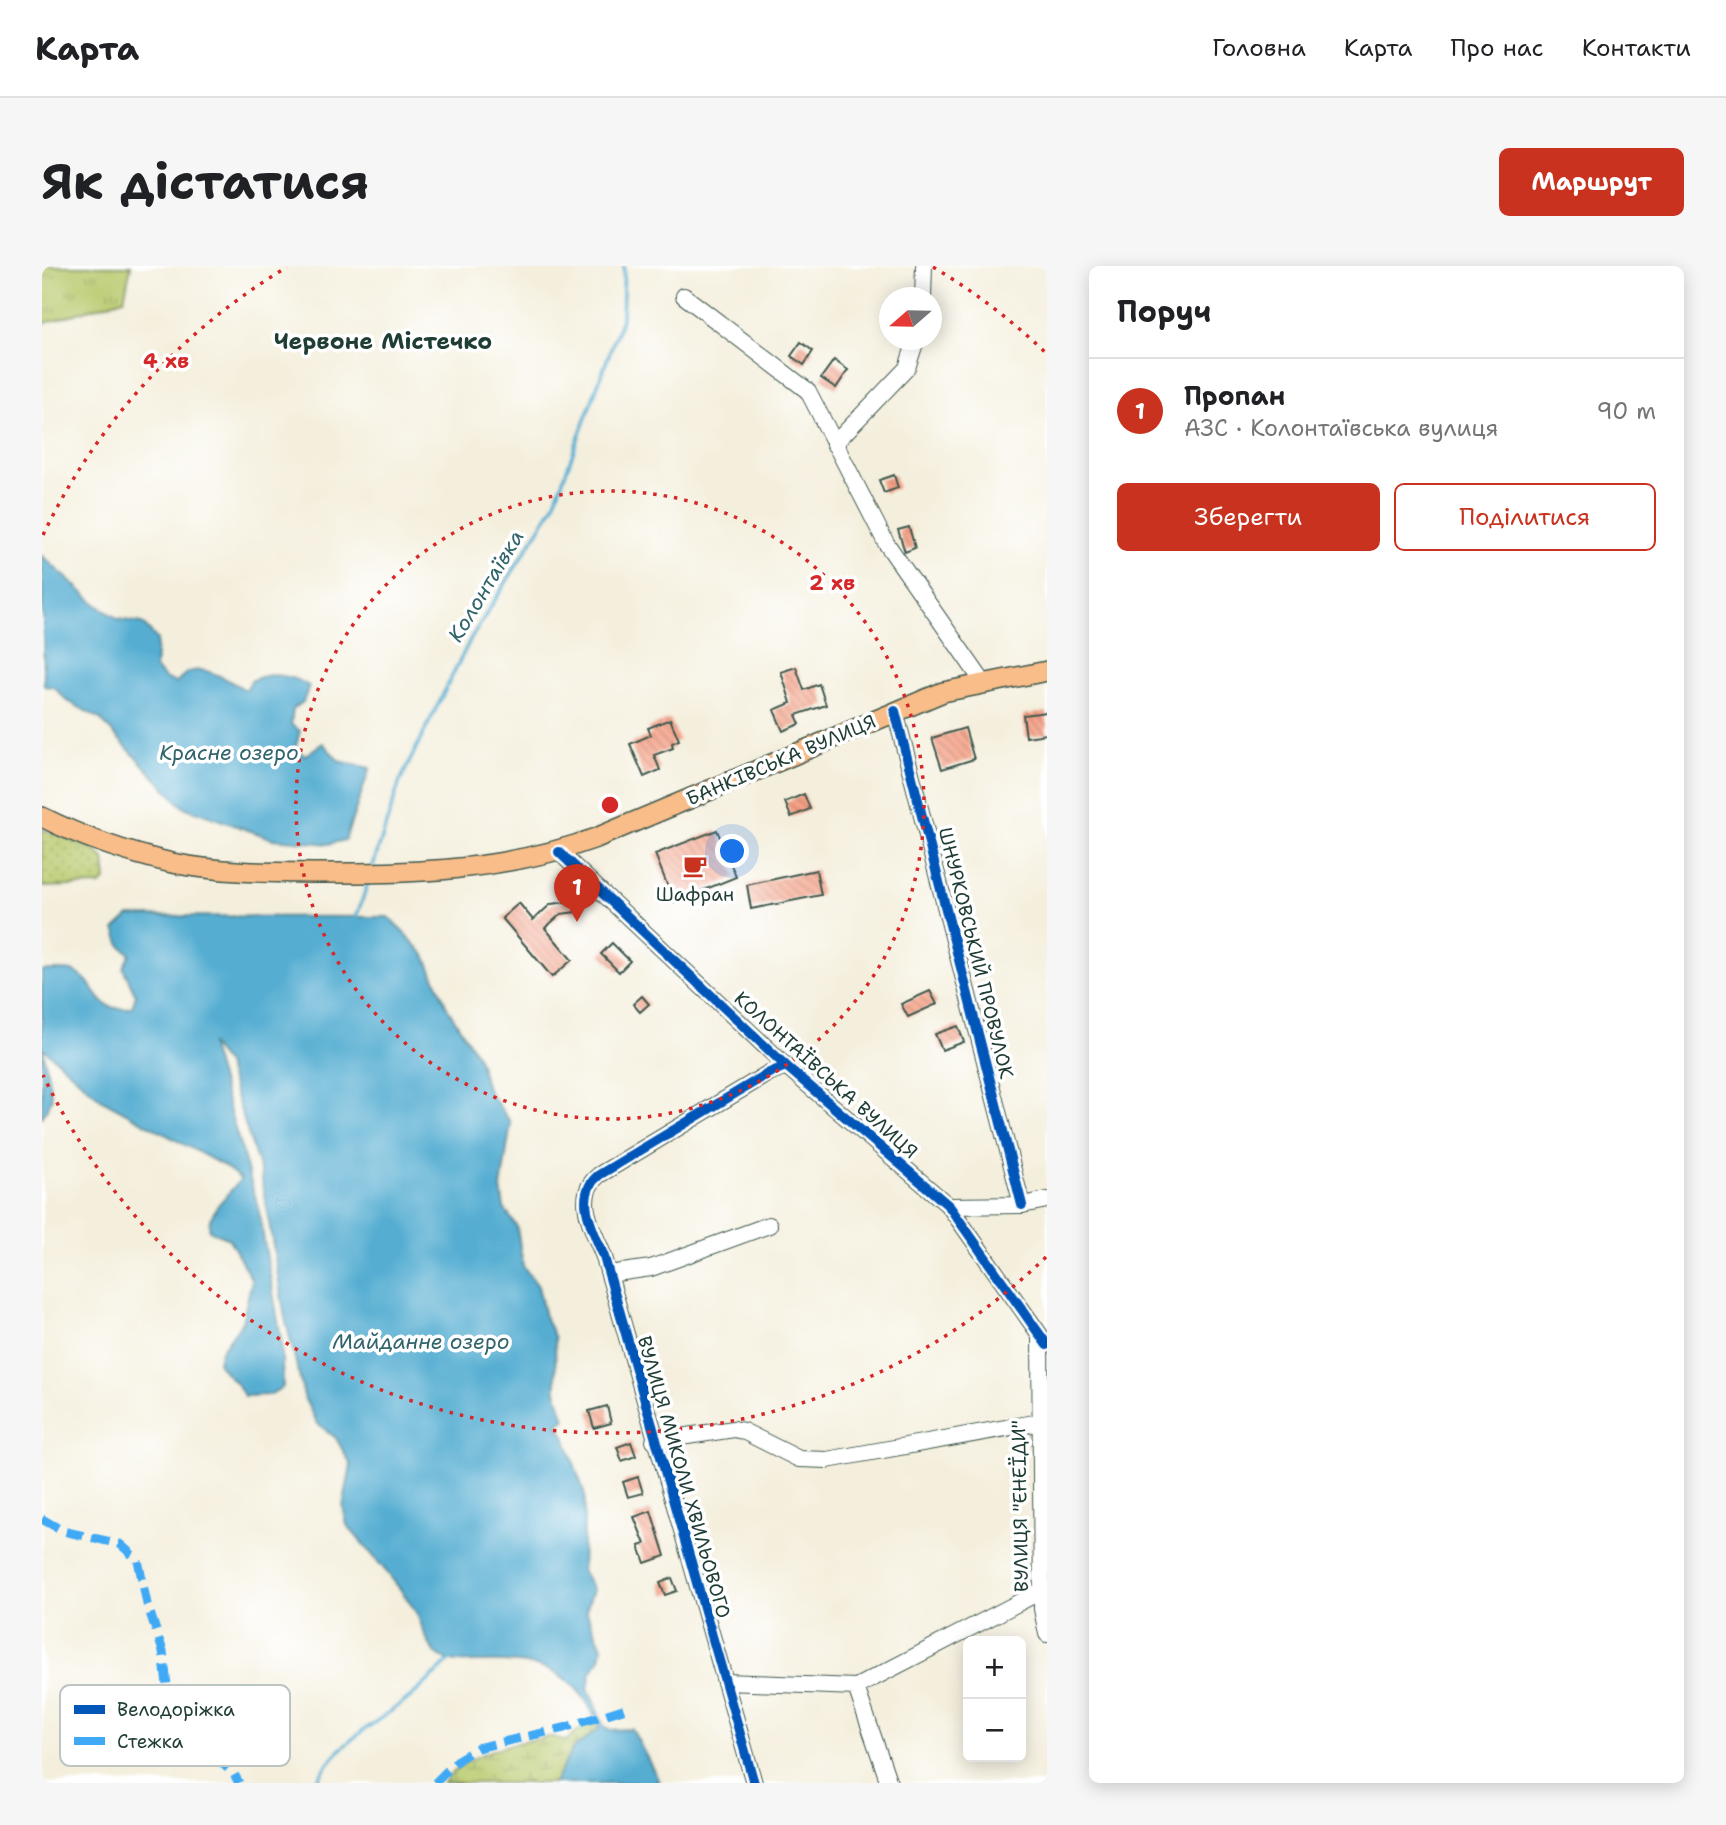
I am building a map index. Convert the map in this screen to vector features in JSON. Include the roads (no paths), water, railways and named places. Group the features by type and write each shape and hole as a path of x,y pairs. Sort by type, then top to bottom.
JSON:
{"main road":[{"name":"БАНКІВСЬКА ВУЛИЦЯ","path":"42,817 114,846 172,863 258,872 448,871 559,852 943,692 1047,671"}],"street":[{"path":"923,287 924,266"},
{"path":"684,296 808,391 905,573 945,624 983,682"},
{"path":"834,444 907,368 913,350"},
{"name":"ШНУРКОВСЬКИЙ ПРОВУЛОК","path":"895,711 1022,1205"},
{"name":"КОЛОНТАЇВСЬКА ВУЛИЦЯ","path":"559,852 786,1066 948,1206 1044,1340"},
{"name":"ВУЛИЦЯ МИКОЛИ ХВИЛЬОВОГО","path":"754,1783 654,1441 609,1274 586,1210 590,1182 769,1073 786,1066"},
{"path":"948,1206 1022,1205 1047,1200"},
{"path":"609,1274 651,1268 769,1225"},
{"name":"ВУЛИЦЯ \"ЕНЕЇДИ\"","path":"1044,1340 1040,1422 1045,1589 1042,1609 1047,1634"},
{"path":"654,1441 734,1429 743,1430 799,1459 827,1460 1040,1422"},
{"path":"724,1682 856,1687 1045,1589"},
{"path":"856,1687 889,1783"}],"water":[{"name":"Красне озеро","path":"42,556 96,604 118,619 142,623 157,639 155,668 164,678 176,683 184,675 201,670 219,675 246,690 251,681 273,675 295,679 309,686 303,702 293,709 291,724 300,731 295,750 305,755 323,743 339,761 370,768 345,840 329,844 273,839 183,807 100,719 66,700 54,687 44,686"},
{"name":"Майданне озеро","path":"129,916 389,917 425,955 447,1007 478,1057 487,1089 511,1123 501,1188 504,1208 517,1227 523,1266 538,1286 545,1317 555,1338 556,1391 565,1419 557,1424 565,1437 585,1495 582,1570 593,1589 586,1611 602,1647 600,1660 591,1672 588,1688 604,1727 609,1730 632,1729 660,1783 554,1783 572,1750 599,1729 591,1709 580,1693 568,1681 539,1666 502,1662 459,1662 439,1656 430,1646 407,1598 347,1525 343,1507 351,1465 336,1438 318,1424 305,1400 285,1318 261,1174 225,1062 210,1044 258,1206 281,1338 283,1387 269,1395 244,1396 218,1362 221,1351 242,1322 252,1280 229,1239 209,1230 210,1219 218,1205 241,1179 224,1166 102,1100 43,1048 52,1099 42,1118 42,970 75,972 110,1007 132,1007 136,995 123,968 130,954 121,946 115,929"}],"waterway":[{"name":"Колонтаївка","path":"373,866 400,781 470,640 553,507 622,319 624,266"},
{"name":"Колонтаївка","path":"356,918 369,880"},
{"path":"317,1783 324,1769 345,1746 409,1698 450,1660"}],"place":[{"name":"Шафран","path":"695,866"},
{"name":"Пропан","path":"577,922"}],"district":[{"name":"Червоне Містечко","path":"383,341"}]}
